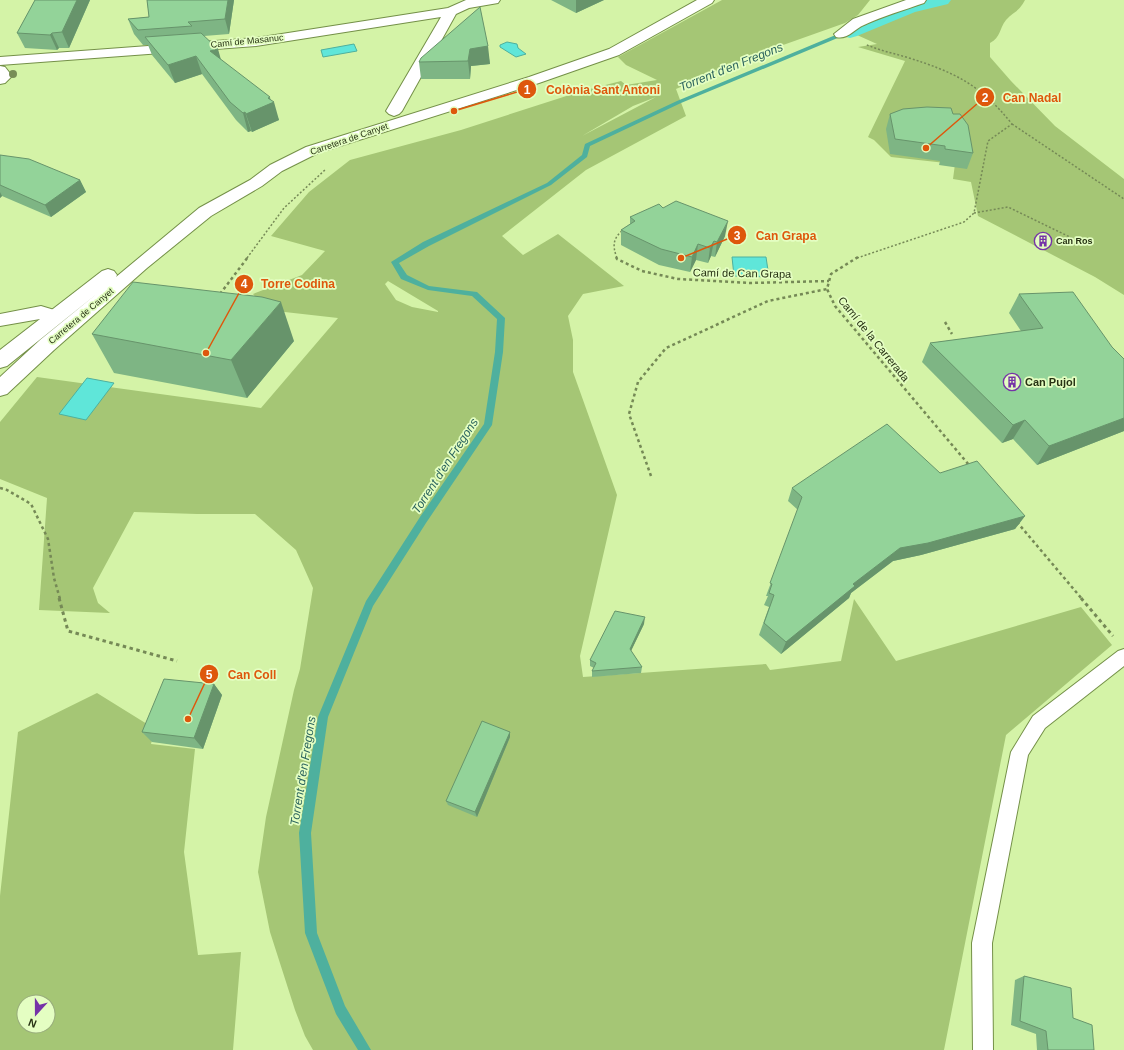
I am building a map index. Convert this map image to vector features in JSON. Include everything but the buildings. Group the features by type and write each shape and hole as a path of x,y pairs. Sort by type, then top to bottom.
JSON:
{"street":[{"name":"Camí de Masanuc","path":"0,61 256,42 493,0"},
{"name":"Carretera de Canyet","path":"0,361 209,196 238,177 319,137 394,111 571,56 607,41 682,0"},
{"name":"Carretera de Canyet","path":"0,389 47,345 141,264 205,212 256,183 276,168 312,150 534,80 614,52 707,0"},
{"path":"841,34 858,22 879,0"},
{"path":"858,22 919,0"},
{"path":"312,150 324,141 392,118 394,111 459,5"},
{"path":"0,70 5,76 0,80"},
{"path":"0,320 41,312 54,317 67,315 78,309 128,269 141,264"},
{"path":"0,374 55,325 54,317"}],"lane":[{"path":"983,1050 982,943 1020,752 1039,722 1124,656"}],"path":[{"path":"841,34 869,46 942,68 963,78 985,92 1000,107 1012,124 1124,198"},
{"path":"1012,124 988,141 974,213 1008,208 1074,238"},
{"path":"219,295 284,208 332,164 340,142"},
{"name":"Camí de la Carrerada","path":"973,470 835,306 827,289 831,274 858,257 964,222 974,213"},
{"name":"Camí de Can Grapa","path":"626,227 616,235 612,246 617,259 642,271 678,279 742,282 829,281"},
{"path":"651,476 629,414 638,382 666,348 768,302 827,289"},
{"path":"945,322 952,334"},
{"path":"0,488 8,490 31,504 48,539 54,578 68,631 177,661"},
{"path":"1014,518 1114,637"}],"green space":[{"path":"722,0 870,0 858,15 845,23 744,59 676,89 686,116 586,170 502,236 523,255 558,234 624,286 583,294 568,316 573,340 573,372 617,495 580,656 583,677 766,664 770,670 841,661 854,599 896,661 1081,607 1112,645 1006,735 944,1050 313,1050 305,1036 295,1010 270,932 258,872 266,817 300,669 313,588 296,550 255,514 134,512 93,588 98,603 110,613 39,610 47,498 0,479 0,422 37,377 261,408 338,318 267,310 253,294 302,275 325,251 271,236 309,192 350,160 461,130 582,91 621,81 626,85 657,80 626,65 618,57","holes":["656,97 582,136 633,106","388,281 438,311 438,312 412,307 396,300 385,284"]},
{"path":"948,0 1025,0 1018,10 1006,20 994,41 990,43 990,57 1055,126 1124,179 1124,295 1095,277 978,216 971,182 953,179 955,164 891,157 874,140 868,137 905,61 858,47 877,44 857,35 901,13"},
{"path":"97,693 155,729 151,744 195,749 184,852 198,955 241,952 233,1050 0,1050 0,896 18,732"}],"water":[{"path":"507,42 517,44 518,48 526,54 516,57 500,47 500,45"},
{"path":"354,44 357,51 323,57 321,50"},
{"path":"732,257 766,257 769,277 734,276"},
{"path":"87,378 114,383 86,420 59,414"}],"waterway":[{"path":"850,32 908,8 941,0"},
{"name":"Torrent d'en Fregons","path":"365,1050 340,1010 311,933 305,833 323,717 369,604 423,520 488,425 499,352 501,318 474,294 428,288 404,277 395,262 426,244 549,184 585,156 587,145 679,102 838,36"}],"place":[{"name":"Colònia Sant Antoni","path":"454,111"},
{"name":"Can Nadal","path":"926,148"},
{"name":"Can Ros","path":"1043,241"},
{"name":"Can Grapa","path":"681,258"},
{"name":"Torre Codina","path":"206,353"},
{"name":"Can Pujol","path":"1012,382"},
{"name":"Can Coll","path":"188,719"}]}
